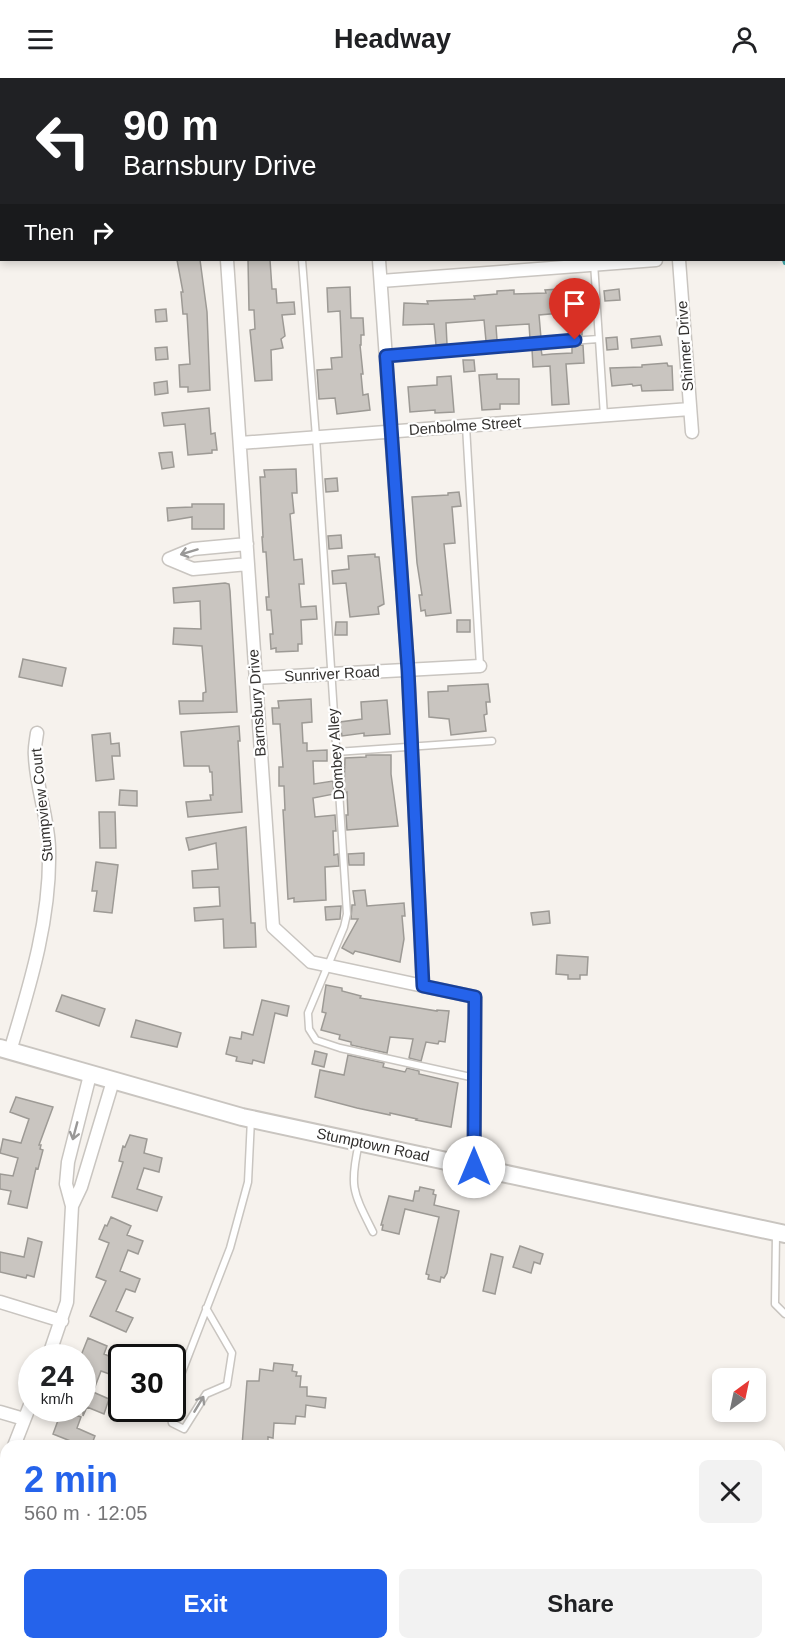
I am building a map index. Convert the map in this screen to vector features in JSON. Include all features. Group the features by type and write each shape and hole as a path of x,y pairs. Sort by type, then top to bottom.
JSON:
{"street":[{"name":"Barnsbury Drive","path":"226,261 273,927 311,962 475,997 475,1078"},
{"path":"379,261 408,670 423,986"},
{"path":"381,281 625,261"},
{"name":"Shinner Drive","path":"679,261 692,432"},
{"name":"Denbolme Street","path":"240,443 690,409"},
{"path":"247,544 193,549 169,559 193,568 248,564"},
{"name":"Sunriver Road","path":"255,678 480,666"},
{"name":"Stumpview Court","path":"5,1049 36,962 44,924 48,885 49,847 35,756 37,733"},
{"name":"Stumptown Road","path":"5,1049 113,1082 251,1119 780,1233"},
{"path":"53,1344 67,1302 72,1206 66,1184 68,1162 90,1075"},
{"path":"474,1167 475,1078"},
{"path":"72,1206 81,1187 113,1082"},
{"path":"0,1302 62,1321"},
{"path":"0,1412 18,1417"},
{"path":"16,1440 23,1422"}],"lane":[{"name":"Dombey Alley","path":"302,261 316,437 347,914 344,927 308,1013 309,1029 316,1040 340,1048 475,1078"},
{"path":"594,262 604,416"},
{"path":"386,356 598,339"},
{"path":"465,426 480,666"},
{"path":"336,752 492,741"},
{"path":"186,1361 230,1248 248,1182 251,1119"},
{"path":"359,1142 353,1182 356,1196 373,1232"},
{"path":"780,1233 775,1304 785,1314"},
{"path":"172,1422 184,1429 206,1394 227,1385 232,1353 206,1308"}],"building":[{"path":"177,261 200,261 207,312 210,390 188,392 188,387 180,387 179,365 190,364 187,314 183,314 181,292 183,292"},
{"path":"248,261 270,261 272,289 276,289 277,303 294,302 295,314 282,315 285,336 281,339 283,348 271,350 272,380 255,381 250,330 255,329 254,310 249,310"},
{"path":"350,287 351,318 363,318 364,335 361,335 360,345 363,374 361,374 363,395 368,394 370,410 337,414 335,398 319,399 317,370 332,369 331,358 342,357 340,311 328,312 327,288"},
{"path":"559,289 561,313 539,315 541,338 530,339 529,324 496,326 497,340 486,341 484,320 446,323 447,344 436,345 434,324 403,325 404,303 428,304 427,301 475,299 474,296 497,294 497,291 514,290 514,294 546,293 545,290"},
{"path":"619,289 620,300 605,301 604,291"},
{"path":"166,309 167,321 156,322 155,310"},
{"path":"582,323 582,335 571,336 571,324"},
{"path":"660,336 662,345 632,348 631,339"},
{"path":"617,337 618,349 607,350 606,338"},
{"path":"583,345 584,363 566,364 569,404 552,405 550,366 533,367 532,349 541,349 542,355 572,353 572,346"},
{"path":"167,347 168,359 156,360 155,348"},
{"path":"463,360 474,360 475,371 464,372"},
{"path":"667,363 668,366 672,366 673,390 642,391 641,385 633,386 632,384 612,386 610,368 642,367 642,365"},
{"path":"497,374 497,379 519,379 519,404 500,404 500,409 482,410 479,375"},
{"path":"451,376 454,412 435,413 435,410 410,412 408,387 437,385 437,377"},
{"path":"167,381 168,393 155,395 154,383"},
{"path":"209,408 211,434 215,433 217,450 212,450 212,453 188,455 185,424 164,426 162,413"},
{"path":"172,452 174,467 162,469 159,453"},
{"path":"296,469 297,493 292,493 294,513 290,514 294,560 302,559 304,584 299,584 301,607 316,606 317,619 301,620 302,644 298,644 298,651 276,652 276,648 271,649 270,634 273,634 271,610 267,610 266,597 269,597 266,552 263,552 260,477 265,477 264,470"},
{"path":"337,478 338,491 326,492 325,479"},
{"path":"459,492 461,506 452,507 455,543 444,544 451,613 426,616 425,610 421,611 419,595 422,595 412,497 448,495 448,493"},
{"path":"192,504 224,504 224,529 192,529 192,517 168,521 167,508 192,507"},
{"path":"341,535 342,548 329,549 328,536"},
{"path":"375,554 375,557 379,557 384,604 378,607 379,614 350,617 346,583 333,584 332,571 349,569 348,556"},
{"path":"229,584 230,591 237,712 180,714 179,701 203,701 203,693 206,692 202,646 173,644 174,628 201,629 200,601 174,603 173,588"},
{"path":"457,620 470,620 470,632 457,632"},
{"path":"336,622 347,622 347,635 335,635"},
{"path":"23,659 66,668 62,686 19,677"},
{"path":"488,684 490,702 486,702 487,714 484,715 486,731 451,735 449,719 429,717 428,692 448,691 448,686"},
{"path":"311,699 312,722 302,723 303,743 307,743 307,751 327,750 327,761 313,761 314,784 333,781 334,794 313,798 315,817 335,815 334,855 338,854 339,866 325,867 326,900 294,902 294,898 288,899 283,810 285,810 284,786 279,786 279,767 283,767 280,724 273,724 272,708 279,708 278,701"},
{"path":"387,700 390,734 364,736 364,733 342,736 340,722 362,719 361,702"},
{"path":"239,726 242,812 188,817 186,802 211,800 210,795 213,795 212,772 209,766 184,766 181,732"},
{"path":"110,733 111,744 119,743 120,756 112,756 114,779 96,781 92,735"},
{"path":"366,755 391,755 391,774 398,826 347,830 347,792 344,793 345,758 366,757"},
{"path":"120,790 137,791 137,806 119,805"},
{"path":"99,812 115,812 116,848 100,848"},
{"path":"246,827 251,923 255,923 256,947 224,948 223,919 195,921 194,908 220,906 219,887 193,888 192,871 218,869 216,843 189,850 186,838"},
{"path":"364,853 364,865 349,865 348,854"},
{"path":"96,862 118,865 112,913 94,911 97,891 92,891"},
{"path":"365,890 367,906 404,903 405,916 402,916 404,939 400,962 355,951 353,954 342,948 358,919 351,919 352,905 355,905 353,891"},
{"path":"341,906 340,919 326,920 325,907"},
{"path":"549,911 550,923 533,925 531,913"},
{"path":"557,955 588,957 587,975 580,975 580,979 568,979 568,975 556,974"},
{"path":"326,985 342,988 342,991 361,996 360,998 449,1011 445,1042 439,1041 438,1044 426,1042 421,1061 409,1058 413,1039 390,1037 387,1053 351,1045 351,1042 339,1039 340,1035 321,1030 326,1013 322,1012"},
{"path":"62,995 105,1009 99,1026 56,1011"},
{"path":"262,1000 289,1006 287,1016 275,1013 264,1063 253,1060 252,1064 236,1061 237,1057 226,1054 230,1037 241,1039 242,1032 253,1035"},
{"path":"136,1020 181,1033 177,1047 131,1037"},
{"path":"315,1051 327,1054 324,1067 312,1064"},
{"path":"348,1055 384,1063 383,1067 405,1072 407,1068 419,1071 419,1074 458,1083 451,1127 315,1097 320,1070 344,1075"},
{"path":"16,1097 53,1107 39,1145 43,1150 38,1169 36,1168 27,1208 8,1204 11,1191 0,1189 0,1174 13,1176 18,1158 0,1153 3,1139 21,1143 29,1119 10,1112"},
{"path":"130,1135 147,1139 144,1153 162,1158 159,1172 144,1168 137,1189 162,1197 157,1211 112,1197 123,1162 119,1161 123,1146 125,1147"},
{"path":"420,1187 434,1190 433,1194 436,1195 434,1205 459,1211 447,1273 444,1278 441,1277 440,1282 428,1279 429,1275 426,1274 439,1217 405,1209 399,1234 382,1230 383,1225 381,1225 389,1196 413,1201 415,1191 419,1191"},
{"path":"111,1217 131,1226 127,1235 143,1241 138,1254 128,1250 120,1271 140,1279 135,1292 126,1289 116,1311 133,1318 126,1332 90,1316 106,1281 96,1277 109,1243 99,1239"},
{"path":"28,1238 42,1242 34,1277 27,1275 26,1278 0,1272 0,1252 24,1257"},
{"path":"520,1246 543,1254 540,1264 534,1262 531,1273 513,1267"},
{"path":"491,1254 503,1257 495,1294 483,1291"},
{"path":"88,1338 107,1346 104,1354 108,1356 108,1374 101,1371 96,1384 96,1344 86,1344"},
{"path":"274,1363 293,1365 292,1371 297,1372 296,1376 301,1376 300,1387 307,1387 307,1396 326,1398 325,1408 306,1405 305,1417 296,1416 295,1424 274,1423 273,1438 242,1440 247,1381 259,1381 260,1369 273,1371"},
{"path":"96,1393 108,1399 104,1414 96,1411"},
{"path":"57,1422 79,1422 77,1428 95,1436 93,1440 68,1440 53,1434"}],"route":[{"path":"474,1167 475,997 423,986 408,670 386,356 575,340"}]}
